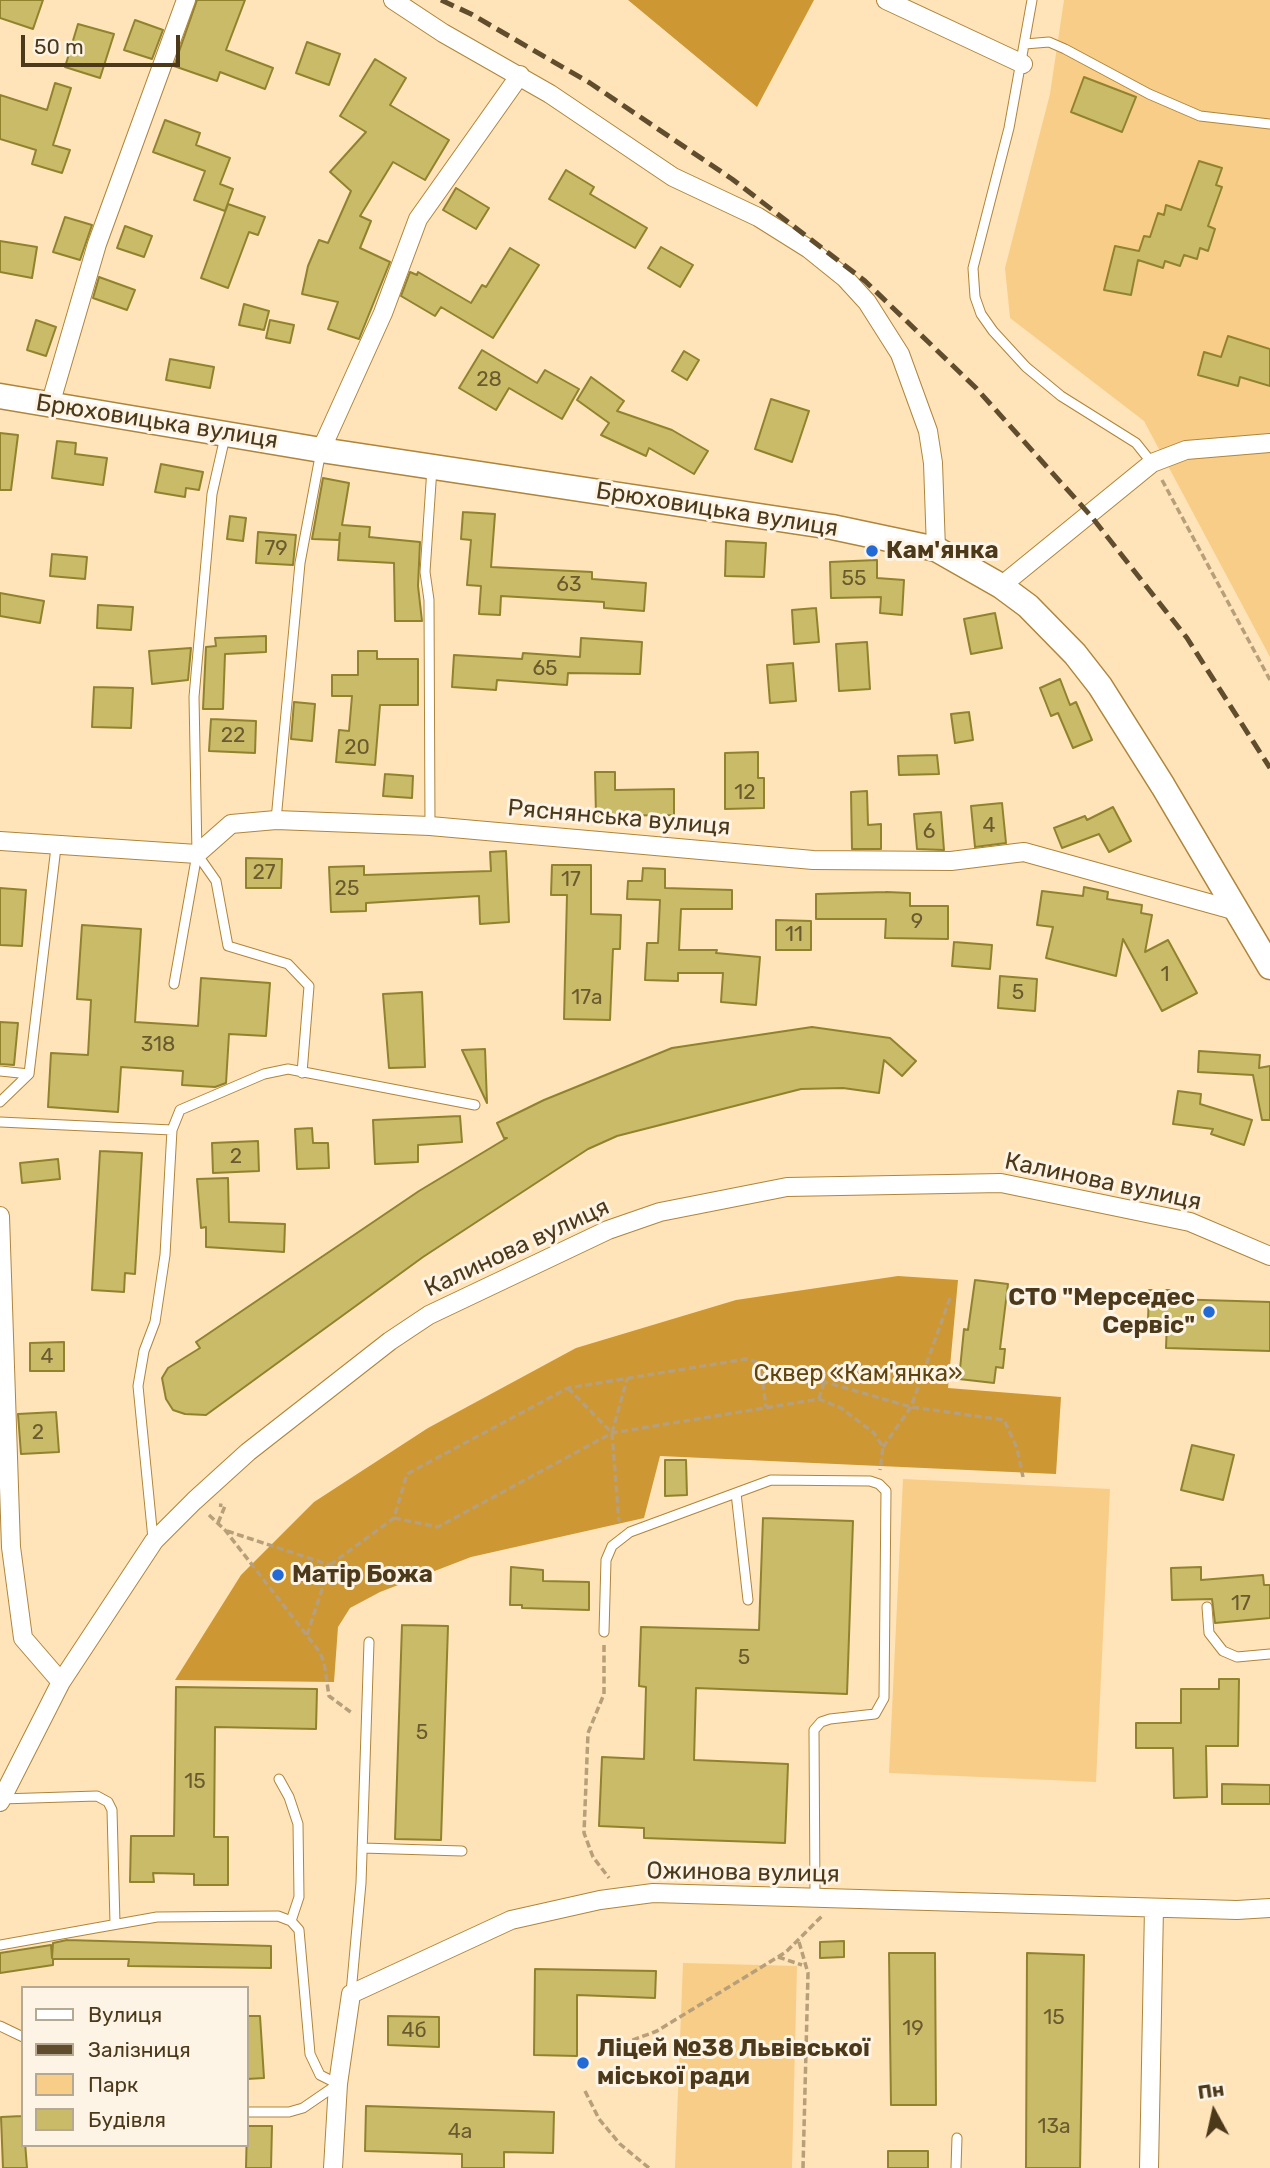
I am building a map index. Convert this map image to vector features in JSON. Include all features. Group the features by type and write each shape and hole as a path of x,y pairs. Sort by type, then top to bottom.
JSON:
{"main road":[{"name":"Брюховицька вулиця","path":"0,396 321,450 832,527 936,550 1001,586 1052,628 1100,686 1270,968"}],"street":[{"path":"50,405 97,244 186,0"},
{"path":"393,0 443,33 520,75 673,177 758,217 809,249 845,278 867,302 900,354 928,431 933,463 936,550"},
{"path":"886,0 1023,64"},
{"path":"321,450 383,313 418,219 520,75"},
{"path":"1001,586 1091,516 1152,463 1186,450 1270,443"},
{"name":"Ряснянська вулиця","path":"201,850 231,824 276,820 430,826 813,860 951,861 1024,852 1237,911"},
{"path":"0,841 56,847 201,850"},
{"name":"Калинова вулиця","path":"1,1801 61,1682 154,1541 248,1452 390,1341 429,1315 608,1230 660,1212 787,1187 1001,1183 1190,1222 1270,1256"},
{"path":"0,1216 11,1547 23,1638 61,1682"},
{"name":"Ожинова вулиця","path":"351,1994 511,1920 653,1893 1154,1908 1270,1908"},
{"path":"1149,2168 1154,1908"},
{"path":"333,2168 338,2084 351,1994"}],"lane":[{"path":"1032,0 1023,64 1009,128 973,268 975,297 981,314 993,331 1026,367 1061,396 1136,443 1152,463"},
{"path":"1025,44 1049,42 1149,94 1200,116 1270,124"},
{"path":"174,984 201,850 194,696 212,494 225,432"},
{"path":"276,820 300,563 321,450"},
{"path":"430,826 429,600 425,572 432,466"},
{"path":"0,1102 29,1074 56,847"},
{"path":"201,850 216,881 228,946 288,964 309,986 302,1073"},
{"path":"154,1541 138,1386 144,1351 155,1322 165,1255 172,1130 180,1111 264,1074 288,1069 475,1105"},
{"path":"0,1071 29,1074"},
{"path":"0,1122 172,1130"},
{"path":"604,1632 606,1560 620,1538 771,1480 879,1484 886,1491 889,1501 884,1698 875,1714 830,1719 821,1722 814,1730 815,1898"},
{"path":"736,1493 748,1600"},
{"path":"1207,1607 1209,1633 1223,1651 1237,1657 1270,1654"},
{"path":"351,1994 362,1848 369,1642"},
{"path":"279,1779 289,1797 298,1824 299,1897 291,1922"},
{"path":"1,1801 97,1796 108,1802 112,1810 115,1924"},
{"path":"362,1848 462,1851"},
{"path":"0,1945 157,1917 278,1916 291,1922 299,1930 310,2054 320,2075 338,2084 303,2108 289,2112 248,2112"},
{"path":"0,2026 21,2036"},
{"path":"956,2168 957,2138"}],"path":[{"path":"1152,463 1270,680"},
{"path":"879,1484 883,1447 911,1407 950,1298"},
{"path":"307,1635 330,1565 394,1518 407,1474 568,1388 747,1359 911,1407 1004,1420 1017,1448 1023,1477"},
{"path":"760,1362 766,1407"},
{"path":"620,1538 612,1433 627,1379"},
{"path":"819,1399 824,1382"},
{"path":"568,1388 612,1433"},
{"path":"394,1518 438,1527 612,1433 819,1399 865,1423 883,1447"},
{"path":"205,1511 225,1530 322,1656 329,1696 337,1705 366,1721"},
{"path":"225,1530 330,1565"},
{"path":"604,1632 604,1693 588,1733 584,1833 593,1857 624,1897"},
{"path":"602,2048 657,2031 778,1957 799,1942 836,1899"},
{"path":"799,1942 808,1973 803,2168"},
{"path":"778,1957 804,1965"},
{"path":"585,2091 599,2119 620,2144 649,2168"}],"green space":[{"path":"628,0 814,0 757,107"},
{"path":"1064,0 1270,0 1270,657 1144,421 1010,318 1005,268 1050,94"},
{"name":"Сквер «Кам'янка»","path":"898,1276 958,1280 948,1388 1061,1397 1056,1474 660,1456 644,1518 471,1557 380,1592 350,1608 338,1627 334,1682 175,1680 241,1575 314,1502 428,1428 576,1348 736,1300"},
{"path":"903,1479 1110,1489 1096,1782 889,1773"},
{"path":"683,1963 797,1966 792,2168 675,2168"}],"building":[{"path":"0,0 43,0 33,29 0,18"},
{"path":"197,0 245,0 226,50 273,68 265,89 220,72 217,81 174,66"},
{"path":"135,20 163,30 152,59 124,50"},
{"path":"78,24 114,34 100,78 65,67"},
{"path":"307,42 340,54 329,85 296,73"},
{"path":"375,59 406,78 390,105 449,140 425,180 393,162 360,216 371,221 360,248 390,262 359,339 328,329 338,302 302,294 308,266 319,240 328,243 351,191 330,172 366,132 340,116"},
{"path":"1084,77 1136,97 1122,132 1071,112"},
{"path":"55,83 71,88 53,145 70,150 62,173 32,164 36,150 0,139 0,95 47,110"},
{"path":"165,120 200,133 196,145 230,158 220,184 233,189 225,211 194,200 205,171 153,152"},
{"path":"1199,161 1222,168 1216,185 1222,187 1208,226 1215,229 1208,251 1200,248 1197,259 1184,255 1180,266 1165,261 1163,268 1138,260 1131,295 1104,290 1115,246 1139,251 1144,236 1150,237 1158,213 1164,215 1166,205 1181,210"},
{"path":"566,170 594,187 590,194 647,228 635,248 549,199"},
{"path":"456,188 489,208 476,229 443,210"},
{"path":"228,204 265,217 258,235 249,232 228,288 201,278"},
{"path":"65,217 92,225 80,260 53,252"},
{"path":"125,226 152,236 144,257 117,248"},
{"path":"0,241 37,247 32,278 0,272"},
{"path":"661,247 693,265 680,287 648,268"},
{"path":"510,248 539,265 493,338 441,307 435,316 401,296 410,272 417,275 418,272 471,303 482,285 486,287"},
{"path":"99,277 135,290 127,310 93,298"},
{"path":"244,304 269,311 264,330 239,325"},
{"path":"36,320 56,327 46,356 27,350"},
{"path":"270,320 294,325 290,343 266,338"},
{"path":"1228,336 1270,349 1270,386 1240,377 1238,386 1198,375 1204,352 1221,357"},
{"path":"482,350 537,383 545,370 579,389 562,419 509,388 496,410 459,388"},
{"path":"684,351 699,360 687,380 672,371"},
{"path":"170,359 214,367 210,388 166,380"},
{"path":"591,377 624,401 617,411 672,430 708,451 694,474 649,448 646,456 601,435 609,423 577,400"},
{"path":"771,399 809,411 792,462 755,449"},
{"path":"0,433 18,435 11,490 0,490"},
{"path":"57,441 76,443 75,454 107,458 103,485 52,478"},
{"path":"161,464 203,472 199,490 186,488 185,497 155,492"},
{"path":"323,478 349,483 342,525 370,527 369,537 420,542 418,586 422,621 395,621 394,563 338,560 340,533 339,540 312,539"},
{"path":"463,512 495,514 491,567 592,572 592,579 646,583 644,611 604,608 604,602 501,596 500,615 479,614 481,586 467,585 471,540 461,539"},
{"path":"230,516 246,518 243,541 227,539"},
{"path":"258,532 296,535 293,565 256,563"},
{"path":"726,541 766,543 764,577 725,576"},
{"path":"52,554 87,557 85,579 50,576"},
{"path":"877,560 877,578 904,580 902,615 880,613 881,597 831,598 830,562"},
{"path":"0,593 44,601 40,623 0,616"},
{"path":"98,605 133,607 131,630 97,628"},
{"path":"816,608 819,642 794,644 792,610"},
{"path":"995,613 1002,648 971,654 964,619"},
{"path":"266,636 266,652 225,654 223,709 203,709 206,647 216,646 215,638"},
{"path":"581,638 642,642 640,674 568,673 567,685 497,680 496,690 452,687 454,655 522,659 523,653 580,657"},
{"path":"867,642 870,689 839,691 836,644"},
{"path":"191,648 188,680 152,684 149,651"},
{"path":"358,651 377,651 377,659 418,659 418,705 380,705 375,765 336,762 339,730 349,731 352,696 332,696 332,675 358,675"},
{"path":"793,663 796,701 770,703 767,665"},
{"path":"1060,679 1070,705 1076,702 1092,740 1073,748 1058,713 1051,716 1040,688"},
{"path":"94,687 133,688 131,728 92,727"},
{"path":"294,702 315,704 312,741 291,739"},
{"path":"969,712 973,740 955,743 951,714"},
{"path":"211,719 256,721 255,753 209,751"},
{"path":"758,752 758,778 764,778 764,808 725,809 725,753"},
{"path":"937,755 939,774 899,775 898,756"},
{"path":"595,772 615,772 615,790 674,789 674,815 596,816"},
{"path":"385,774 413,776 412,798 383,796"},
{"path":"867,791 868,825 881,824 881,849 852,849 851,792"},
{"path":"1002,803 1006,843 975,847 971,806"},
{"path":"1113,807 1131,841 1109,852 1099,834 1062,848 1054,828 1085,816 1087,820"},
{"path":"941,812 944,850 917,849 914,814"},
{"path":"506,851 509,922 480,924 479,896 366,903 366,911 331,912 329,867 364,866 364,875 491,871 490,852"},
{"path":"246,858 282,859 281,888 246,888"},
{"path":"552,865 591,865 591,914 621,915 620,949 613,949 610,1020 564,1019 567,895 551,895"},
{"path":"643,868 665,869 665,888 732,890 732,909 681,909 679,950 717,950 716,953 760,957 756,1005 721,1002 723,973 678,973 678,981 645,980 647,943 658,943 660,900 627,899 628,881 642,881"},
{"path":"1084,887 1108,892 1107,899 1142,905 1141,913 1152,915 1145,952 1168,940 1197,993 1162,1011 1123,939 1116,976 1046,958 1053,927 1037,925 1042,891 1083,896"},
{"path":"0,888 26,890 22,946 0,945"},
{"path":"910,893 910,906 948,906 948,939 885,938 886,919 816,919 816,894"},
{"path":"776,920 811,921 811,950 776,950"},
{"path":"82,925 141,929 135,1022 198,1026 201,978 270,983 266,1036 229,1034 226,1083 215,1087 182,1085 183,1071 121,1067 118,1112 48,1107 51,1053 88,1055 91,1000 77,999"},
{"path":"954,942 992,945 990,969 952,966"},
{"path":"1000,976 1037,979 1035,1011 998,1008"},
{"path":"422,992 425,1067 389,1068 383,994"},
{"path":"0,1022 18,1023 14,1065 0,1064"},
{"path":"812,1027 890,1038 916,1061 902,1076 884,1060 879,1093 843,1088 801,1089 617,1136 588,1149 423,1257 206,1415 185,1414 173,1410 166,1399 162,1378 168,1368 200,1348 196,1342 419,1191 507,1138 504,1138 497,1123 544,1100 672,1048"},
{"path":"485,1049 487,1103 462,1050"},
{"path":"1199,1051 1260,1055 1259,1068 1270,1066 1270,1120 1262,1120 1253,1075 1198,1072"},
{"path":"1178,1091 1201,1094 1200,1104 1252,1120 1244,1145 1211,1134 1213,1129 1173,1124"},
{"path":"460,1116 462,1142 418,1145 418,1162 375,1164 373,1120"},
{"path":"312,1128 313,1143 328,1143 329,1168 297,1169 295,1129"},
{"path":"258,1141 259,1171 213,1173 212,1143"},
{"path":"100,1151 142,1153 135,1274 125,1273 124,1292 92,1290"},
{"path":"58,1159 60,1179 22,1183 20,1163"},
{"path":"228,1178 229,1222 285,1224 284,1252 206,1247 206,1227 201,1228 197,1179"},
{"path":"975,1280 1008,1284 1000,1349 1005,1349 1003,1368 996,1367 994,1383 959,1379 964,1329 968,1330"},
{"name":"СТО \"Мерседес Сервіс\"","path":"1149,1290 1170,1290 1169,1299 1270,1302 1270,1351 1166,1348 1167,1322 1148,1321"},
{"path":"64,1342 64,1371 30,1371 30,1343"},
{"path":"56,1412 59,1452 21,1454 18,1414"},
{"path":"1192,1445 1234,1455 1223,1500 1181,1490"},
{"path":"665,1460 686,1460 687,1495 665,1496"},
{"path":"763,1518 853,1521 847,1694 696,1688 694,1760 788,1764 785,1843 644,1838 644,1828 599,1826 602,1757 644,1759 646,1687 639,1686 641,1627 759,1630"},
{"path":"511,1567 543,1570 543,1581 589,1582 589,1610 522,1608 522,1605 510,1605"},
{"path":"1201,1567 1201,1580 1263,1575 1264,1585 1270,1585 1270,1618 1215,1623 1212,1599 1172,1600 1171,1568"},
{"path":"402,1625 448,1626 441,1840 395,1839"},
{"path":"1219,1679 1239,1679 1238,1746 1206,1746 1207,1797 1174,1798 1173,1748 1136,1748 1136,1723 1181,1723 1181,1689 1219,1689"},
{"path":"176,1687 317,1689 316,1729 215,1727 214,1837 228,1837 228,1885 194,1885 194,1874 153,1873 154,1882 130,1882 131,1836 174,1836"},
{"path":"1222,1784 1270,1785 1270,1804 1222,1804"},
{"path":"67,1940 271,1946 271,1968 128,1966 129,1959 53,1959 53,1965 0,1973 0,1953 51,1945 52,1958 53,1943"},
{"path":"844,1941 844,1957 820,1958 820,1942"},
{"path":"889,1953 935,1953 936,2105 891,2105"},
{"path":"1027,1953 1084,1955 1080,2168 1026,2168"},
{"path":"535,1969 656,1971 655,1998 577,1995 577,2056 534,2055"},
{"path":"248,2016 260,2016 264,2078 248,2079"},
{"path":"388,2016 439,2017 439,2047 388,2045"},
{"path":"366,2106 554,2112 553,2153 504,2152 504,2168 462,2168 462,2154 365,2151"},
{"path":"21,2116 21,2147 25,2147 27,2168 3,2168 1,2117"},
{"path":"248,2126 272,2126 271,2168 246,2168"},
{"path":"888,2151 928,2151 928,2168 888,2168"}],"railway":[{"path":"441,0 471,14 590,83 732,179 865,281 976,388 1091,516 1187,638 1270,768"}],"place":[{"name":"Кам'янка","path":"872,551"},
{"name":"СТО \"Мерседес Сервіс\"","path":"1209,1312"},
{"name":"Матір Божа","path":"278,1575"},
{"name":"Ліцей №38 Львівської міської ради","path":"583,2063"}]}
